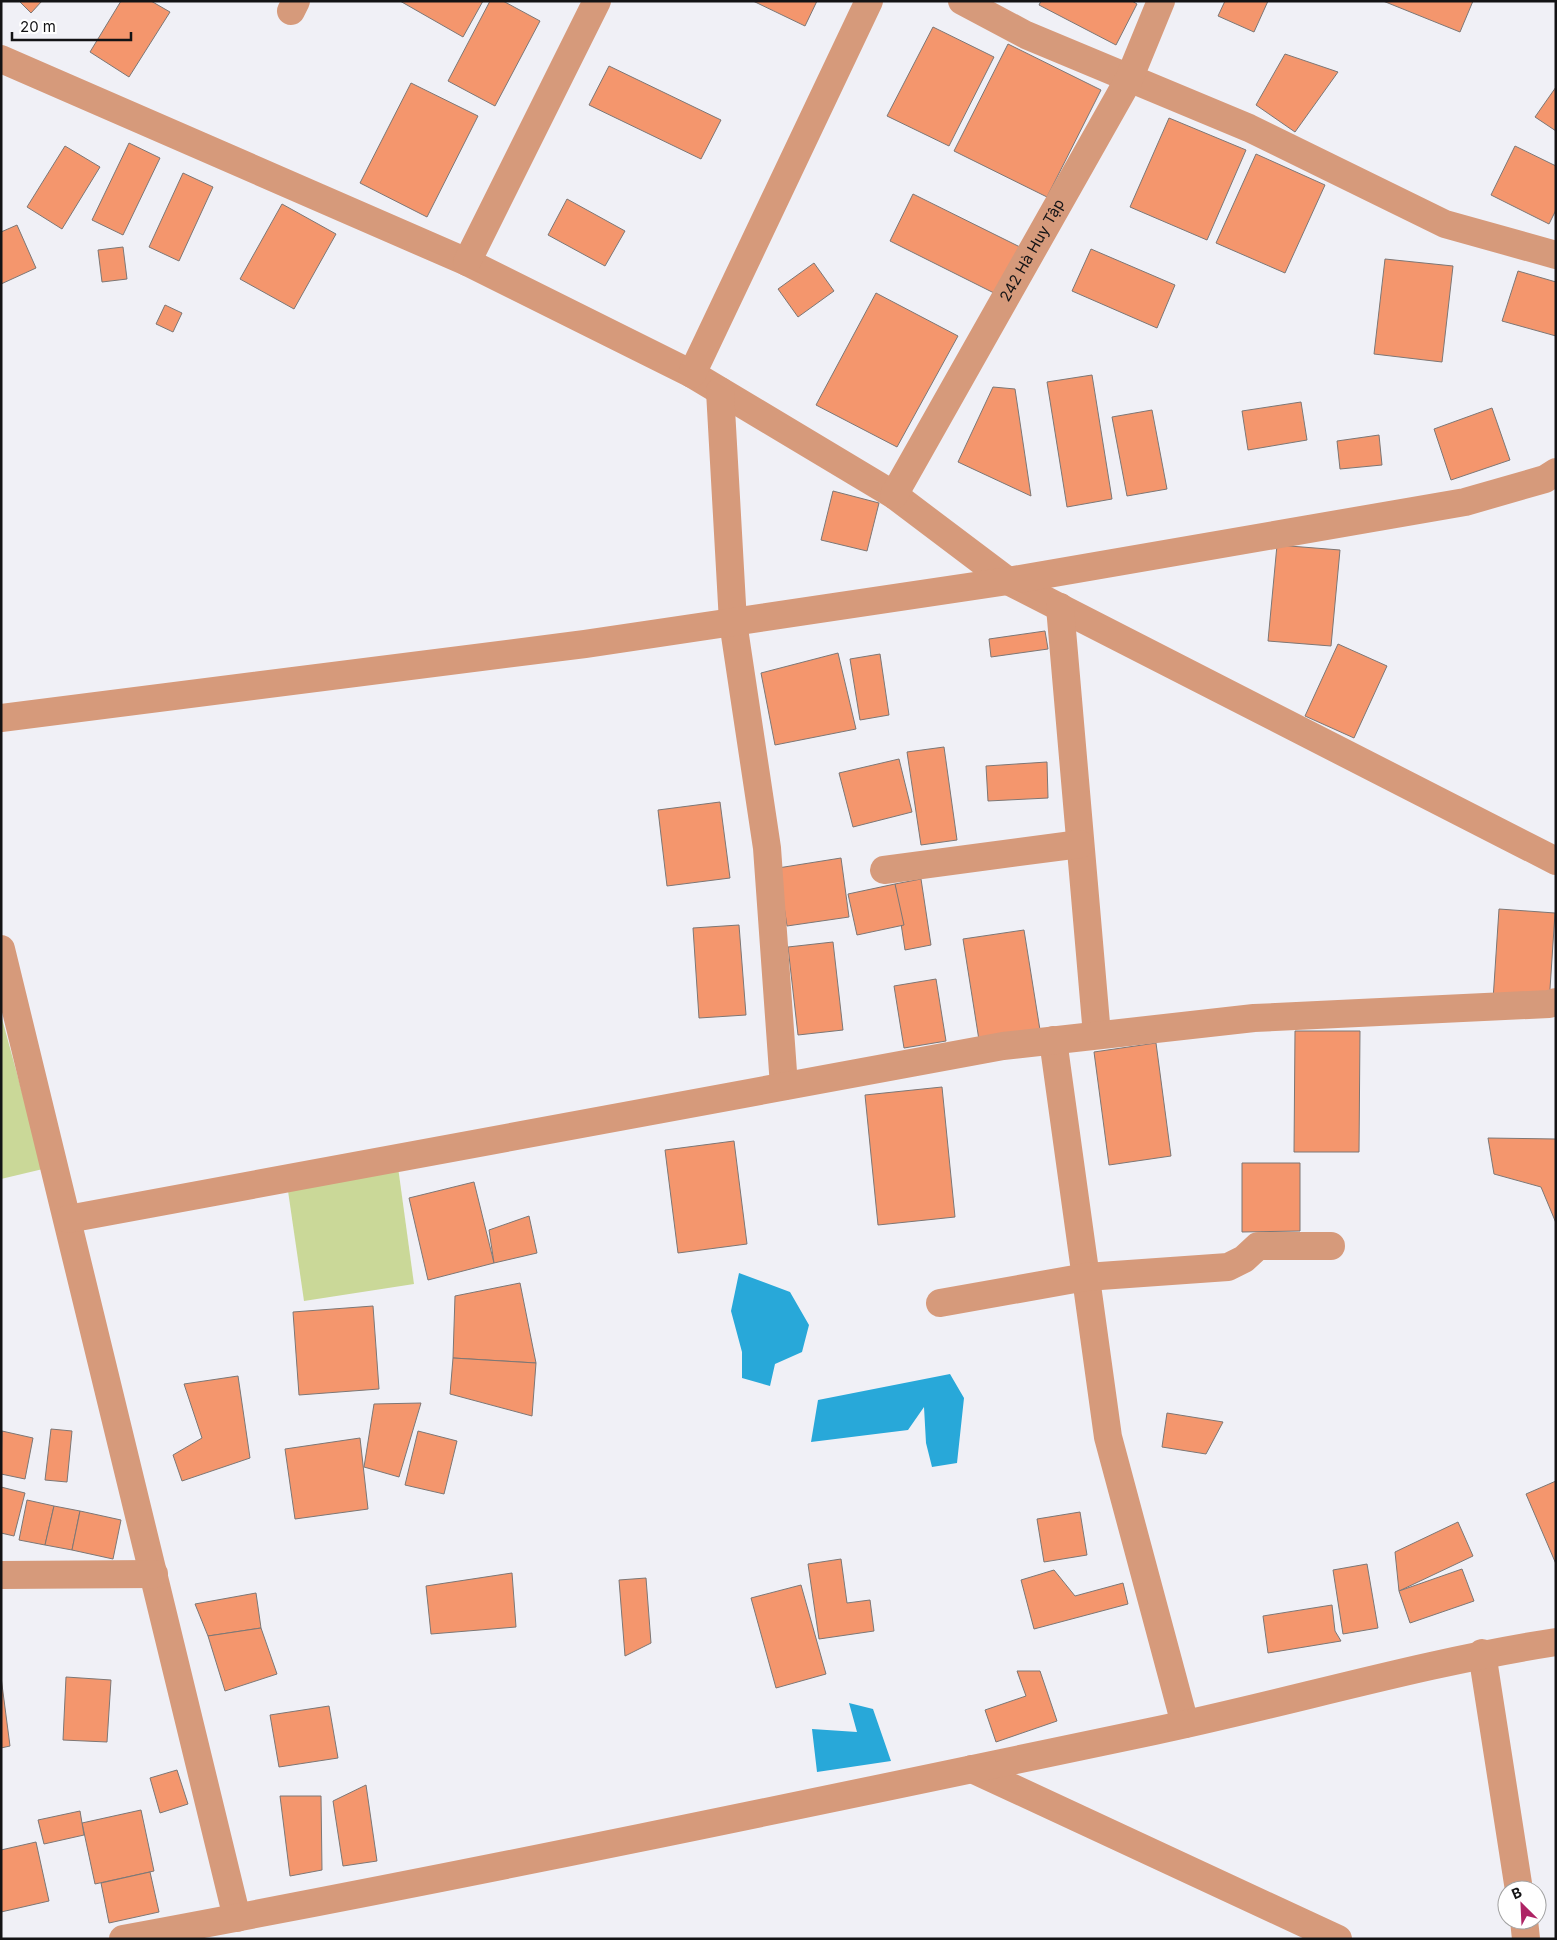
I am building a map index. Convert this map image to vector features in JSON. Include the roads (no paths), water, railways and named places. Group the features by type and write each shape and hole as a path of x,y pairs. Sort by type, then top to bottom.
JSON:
{"street":[{"path":"467,262 597,1"},
{"path":"692,374 869,1"},
{"path":"962,1 1026,34 1248,128 1445,224 1556,255"},
{"name":"242 Hà Huy Tập","path":"894,495 1129,79 1161,1"},
{"path":"1,59 467,262 692,374 894,495 1008,581 1556,861"},
{"path":"720,391 733,622 767,848 784,1086"},
{"path":"1,718 585,644 1008,581 1465,502 1545,479 1556,472"},
{"path":"1060,607 1097,1035"},
{"path":"884,870 1080,844"},
{"path":"2,955 68,1219 237,1918"},
{"path":"68,1219 1003,1046 1254,1018 1452,1010 1556,1002"},
{"path":"1053,1040 1108,1437 1185,1724"},
{"path":"940,1303 1086,1277 1228,1267 1244,1259 1258,1246 1331,1246"},
{"path":"1,1575 154,1574"},
{"path":"123,1939 414,1885 1185,1724 1482,1653 1556,1642"},
{"path":"1482,1653 1517,1880"},
{"path":"972,1769 1338,1939"}],"water":[{"path":"739,1273 790,1292 809,1325 802,1352 775,1364 770,1386 742,1378 742,1352 731,1311"},
{"path":"950,1374 964,1398 957,1463 932,1467 926,1443 924,1407 908,1430 811,1442 818,1400"},
{"path":"849,1703 873,1709 891,1761 817,1772 812,1729 857,1732"}]}
